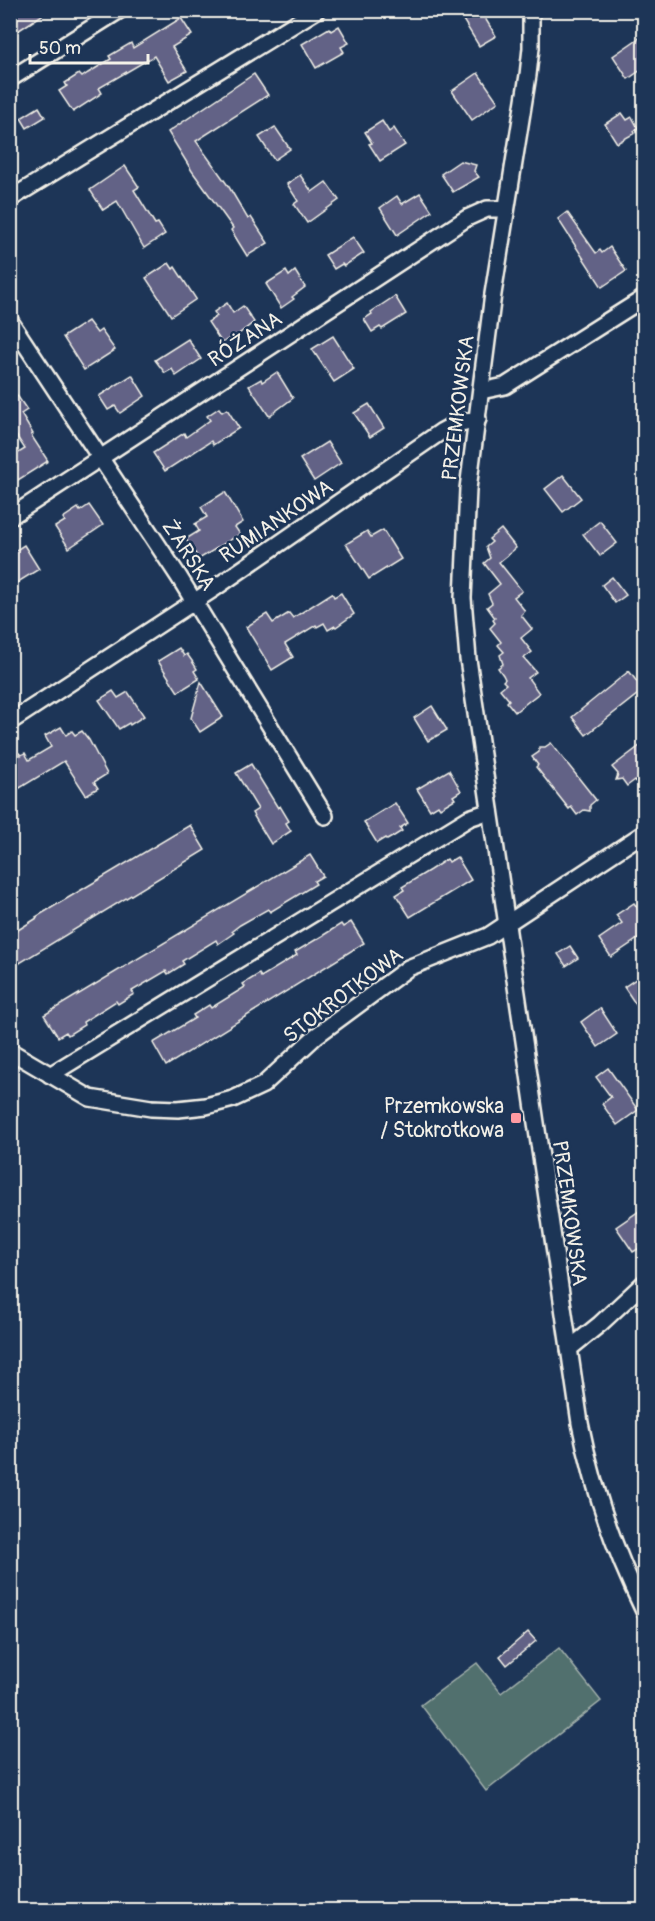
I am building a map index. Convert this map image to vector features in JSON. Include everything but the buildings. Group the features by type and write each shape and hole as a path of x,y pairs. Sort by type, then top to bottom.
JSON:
{"street":[{"path":"10,79 120,10"},
{"path":"10,199 316,10"},
{"name":"PRZEMKOWSKA","path":"531,10 528,75 506,209 465,516 464,598 468,659 580,1423 596,1493 613,1543 645,1611"},
{"name":"RÓŻANA","path":"10,517 467,218 487,209 506,209"},
{"path":"481,392 505,386 645,298"},
{"name":"ŻARSKA","path":"10,321 194,602 325,816"},
{"name":"RUMIANKOWA","path":"10,722 194,602 442,431 453,425 478,420"},
{"path":"50,1075 469,818 490,811"},
{"name":"STOKROTKOWA","path":"10,1051 90,1098 151,1108 197,1107 233,1099 263,1085 316,1036 408,968 488,936 645,833"},
{"path":"569,1349 645,1283"}],"green space":[{"path":"559,1648 601,1701 486,1791 421,1705 477,1663 501,1693"}],"place":[{"name":"Przemkowska / Stokrotkowa","path":"516,1118"}]}
